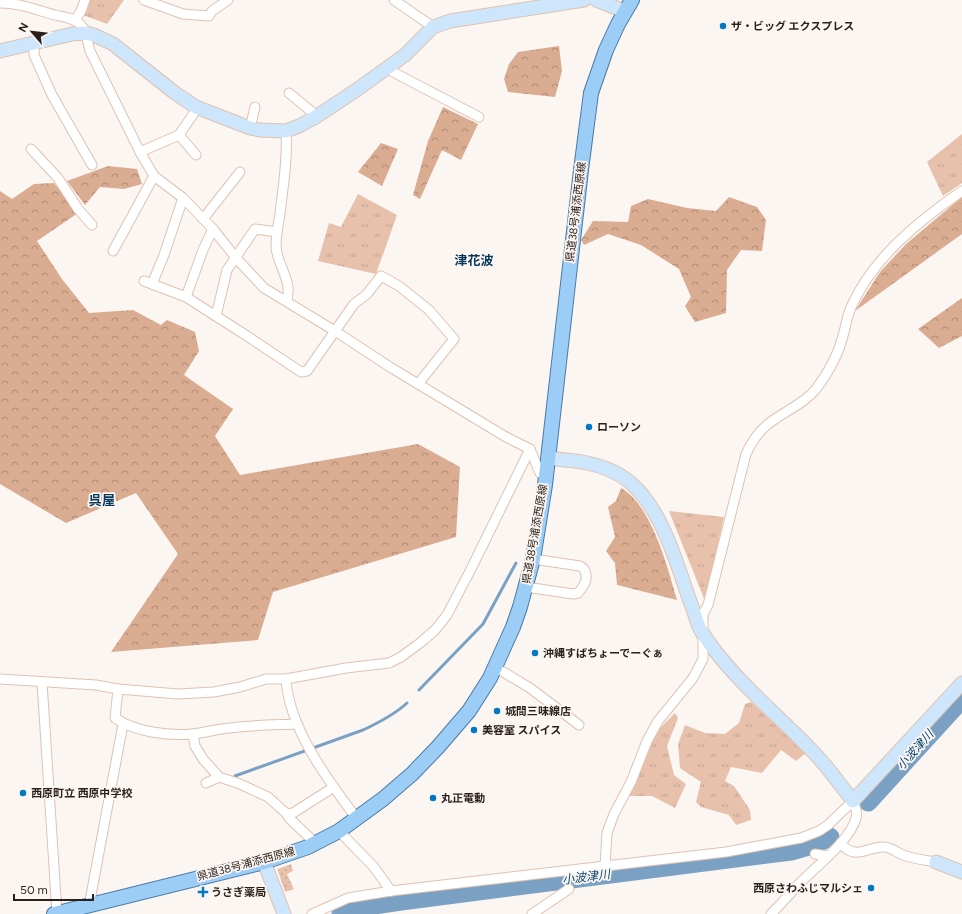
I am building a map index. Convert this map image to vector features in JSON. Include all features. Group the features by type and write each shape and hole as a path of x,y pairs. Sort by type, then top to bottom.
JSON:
{"main road":[{"name":"県道38号浦添西原線","path":"56,914 264,862 314,844 339,831 383,799 412,774 469,711 490,678 513,627 526,587 533,558 548,457 591,93 606,50 628,6"}],"street":[{"path":"75,20 81,11 85,0"},
{"path":"144,0 183,14 209,16 212,11 228,0"},
{"path":"394,0 434,27"},
{"path":"0,51 61,36 86,33 94,34 113,44 174,93 196,107 250,128 286,131 317,116 355,91 405,55 434,27 450,21 584,0"},
{"path":"596,0 628,6"},
{"path":"0,3 12,3 75,20 82,26 86,33 90,51 140,152 154,176 183,198 264,288 418,384 506,437 530,449 540,473 548,457 599,466 633,484 652,508 663,529 702,633 736,677 817,756 853,801 857,809 857,817 841,843 771,914"},
{"path":"34,43 34,55 52,95 92,165"},
{"path":"389,67 393,72 479,117"},
{"path":"289,93 317,116"},
{"path":"140,152 179,135 194,114 196,107"},
{"path":"250,128 255,107"},
{"path":"286,131 287,142 284,183 277,232 277,256 285,275 288,289 287,301"},
{"path":"179,135 196,156"},
{"path":"31,149 58,178 78,209 92,225"},
{"path":"203,219 240,172"},
{"path":"113,251 154,176"},
{"path":"604,866 606,833 631,782 653,730 658,721 693,678 703,659 703,614 708,605 746,454 751,442 767,424 796,406 814,392 828,373 840,348 847,317 854,302 877,265 896,244 919,223 962,191"},
{"path":"183,198 164,256 148,282 186,298 301,372 306,371 354,304 367,294 381,276 399,286 429,310 454,339 418,384"},
{"path":"216,316 227,270 255,229 277,232"},
{"path":"186,298 203,250 213,230"},
{"path":"0,679 96,685 118,689 178,694 207,692 240,687 266,679 286,679 346,668 389,663 420,643 435,630 447,615 472,569 530,449"},
{"path":"526,587 573,594 578,593 586,581 586,573 580,566 533,558"},
{"path":"495,667 530,688 579,725"},
{"path":"286,679 297,724 310,749 334,787 357,819"},
{"path":"42,682 56,914"},
{"path":"312,914 348,898 391,891 726,852 801,838 819,831 828,825 853,801 962,683"},
{"path":"118,689 115,718 123,724 134,728 172,734 193,734 229,728 297,724"},
{"path":"89,906 123,724"},
{"path":"193,734 195,746 203,759 219,777 240,784 268,798 287,814 314,844"},
{"path":"206,783 219,777"},
{"path":"287,814 293,813 334,787"},
{"path":"339,831 373,866 391,891"},
{"path":"841,843 849,850 856,852 882,846 889,847 912,858 936,862 962,872"},
{"path":"816,854 828,856"},
{"path":"264,862 284,914"},
{"path":"532,914 569,890"}],"green space":[{"path":"90,0 124,0 107,24 83,15"},
{"path":"559,46 562,71 555,97 508,92 504,79 509,64 518,52"},
{"path":"443,107 478,124 461,160 442,150 420,199 413,195 428,141"},
{"path":"962,134 962,183 943,196 927,162"},
{"path":"381,143 398,149 382,186 358,172"},
{"path":"108,166 137,169 142,184 124,189 100,187 85,205 67,181"},
{"path":"54,183 78,213 37,241 62,279 89,313 133,310 161,325 167,320 195,332 199,351 184,375 233,409 215,436 240,475 418,444 460,467 456,537 273,592 258,640 111,652 178,554 136,493 66,523 0,484 0,191 12,199 34,184"},
{"path":"358,194 397,215 376,274 318,261 329,223 341,227"},
{"path":"729,197 757,207 766,220 762,251 741,250 727,270 726,313 695,322 685,306 691,297 679,269 641,245 608,234 584,245 581,240 593,221 628,222 631,206 648,199 687,208 716,211"},
{"path":"962,197 962,234 855,311 880,272 906,244"},
{"path":"962,298 962,336 939,348 918,329"},
{"path":"621,488 632,496 650,522 669,571 677,600 617,585 615,563 606,551 615,537 608,507 616,501"},
{"path":"669,511 724,517 705,601"},
{"path":"751,702 806,753 796,761 781,750 762,773 731,767 725,781 734,786 750,810 751,820 736,825 729,815 701,807 696,802 701,782 680,768 678,744 685,725 705,733 725,734 739,723 745,704"},
{"path":"675,713 678,718 667,746 674,775 686,784 675,808 652,796 629,796 658,730"},
{"path":"291,864 293,871 287,874 294,889 285,892 278,869"}],"waterway":[{"path":"419,690 483,624 516,563"},
{"name":"小波津川","path":"868,802 962,699"},
{"path":"235,776 363,730 380,722 407,703"},
{"name":"小波津川","path":"341,914 355,908 401,901 791,851 812,845 830,837"}],"place":[{"name":"ザ・ビッグ エクスプレス","path":"723,26"},
{"name":"ローソン","path":"589,427"},
{"name":"沖縄すばちょーでーぐぁ","path":"535,653"},
{"name":"城間三味線店","path":"497,711"},
{"name":"美容室 スパイス","path":"474,730"},
{"name":"西原町立 西原中学校","path":"23,793"},
{"name":"丸正電動","path":"433,798"},
{"name":"西原さわふじマルシェ","path":"871,888"},
{"name":"うさぎ薬局","path":"203,892"}],"district":[{"name":"津花波","path":"474,260"},
{"name":"呉屋","path":"102,500"}]}
